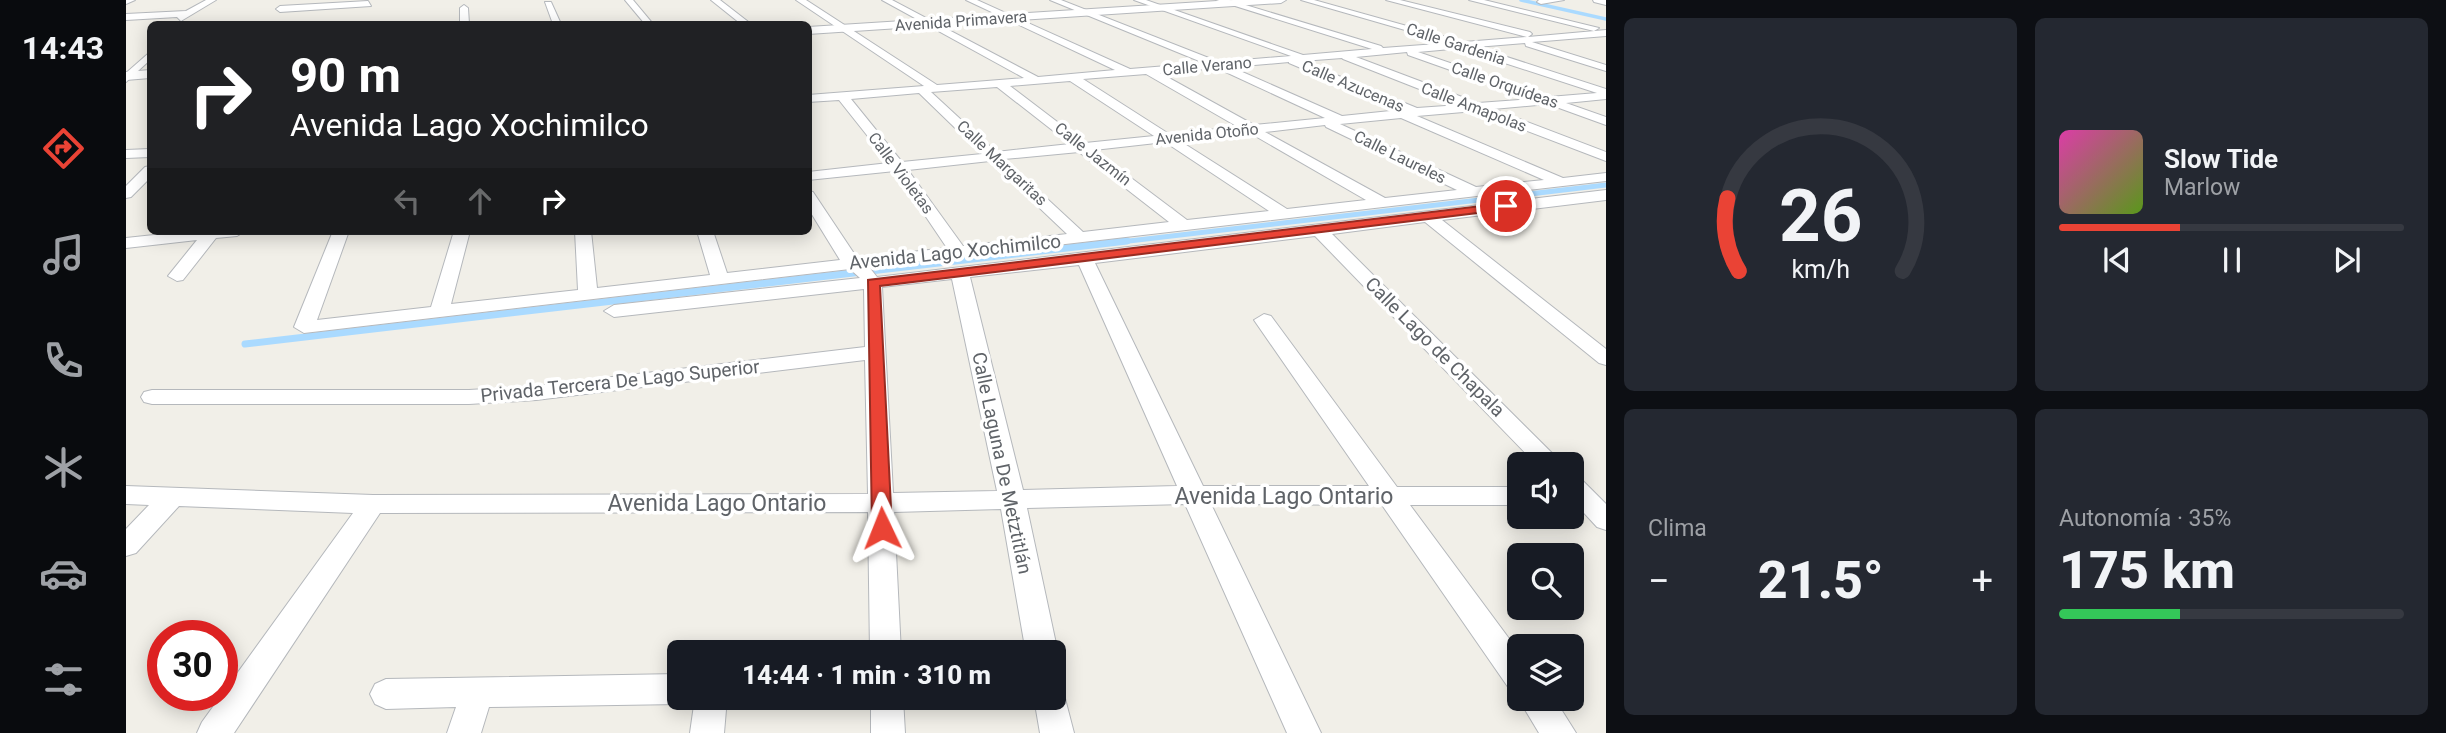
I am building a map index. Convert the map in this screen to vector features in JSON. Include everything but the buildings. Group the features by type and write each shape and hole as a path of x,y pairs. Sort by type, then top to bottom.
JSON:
{"street":[{"path":"126,17 185,16 212,0"},
{"path":"292,0 276,12 368,6"},
{"path":"629,0 646,21"},
{"path":"715,0 742,21"},
{"name":"Calle Margaritas","path":"800,0 928,89 1083,248"},
{"path":"887,0 1036,80"},
{"path":"970,0 1129,72"},
{"name":"Calle Laureles","path":"1054,0 1218,65 1472,191"},
{"name":"Calle Azucenas","path":"1138,0 1305,58"},
{"path":"1220,0 1389,51"},
{"name":"Avenida Primavera","path":"812,31 1281,0"},
{"name":"Calle Gardenia","path":"1305,0 1463,45 1606,94"},
{"path":"1390,0 1544,38"},
{"path":"1473,0 1606,32"},
{"path":"1541,2 1559,0"},
{"path":"1598,0 1606,2"},
{"path":"548,4 556,21"},
{"path":"464,8 465,21"},
{"name":"Calle Verano","path":"812,99 1606,32"},
{"path":"1567,36 1593,43"},
{"path":"1517,41 1606,68"},
{"name":"Calle Orquídeas","path":"1403,50 1606,121"},
{"name":"Calle Amapolas","path":"1342,55 1606,157"},
{"path":"127,77 147,58"},
{"name":"Calle Azucenas","path":"1289,59 1562,182"},
{"path":"1148,71 1381,202"},
{"path":"127,77 147,74"},
{"path":"1072,77 1286,215"},
{"name":"Calle Jazmín","path":"999,83 1185,227"},
{"path":"812,86 825,98"},
{"name":"Avenida Otoño","path":"812,176 1606,94"},
{"name":"Calle Violetas","path":"842,96 899,167 959,262"},
{"path":"126,154 147,153"},
{"path":"126,194 147,173"},
{"name":"Avenida Lago Xochimilco","path":"1083,248 1185,227 1606,177"},
{"name":"Avenida Lago Xochimilco","path":"614,311 862,273 1083,248 1319,230 1606,195"},
{"path":"1585,197 1606,209"},
{"path":"812,201 862,273 877,352 886,640"},
{"path":"1426,215 1606,359"},
{"name":"Calle Lago de Chapala","path":"1319,230 1539,452"},
{"path":"126,243 189,235"},
{"path":"177,276 210,235"},
{"name":"Avenida Lago Xochimilco","path":"339,235 304,327 720,278 862,273 959,262"},
{"path":"440,310 461,235"},
{"path":"583,235 588,295"},
{"path":"706,235 720,278"},
{"path":"1083,248 1304,733"},
{"name":"Calle Laguna De Metztitlán","path":"959,262 1012,499 1039,640"},
{"path":"1264,320 1507,660"},
{"name":"Privada Tercera De Lago Superior","path":"152,397 469,397 537,393 877,352"},
{"path":"1584,494 1606,520"},
{"name":"Avenida Lago Ontario","path":"126,495 373,504 881,503 1195,495 1507,496"},
{"path":"126,546 173,496"},
{"path":"214,733 373,504"},
{"path":"386,694 667,689"},
{"path":"464,733 478,692"},
{"path":"706,733 709,710"},
{"path":"887,710 888,733"},
{"path":"1052,710 1057,733"},
{"path":"1543,711 1559,733"}],"waterway":[{"path":"1521,0 1606,19"},
{"path":"1112,243 1606,185"},
{"path":"245,344 1127,241"}],"route":[{"path":"882,528 873,283 1506,206"}]}
